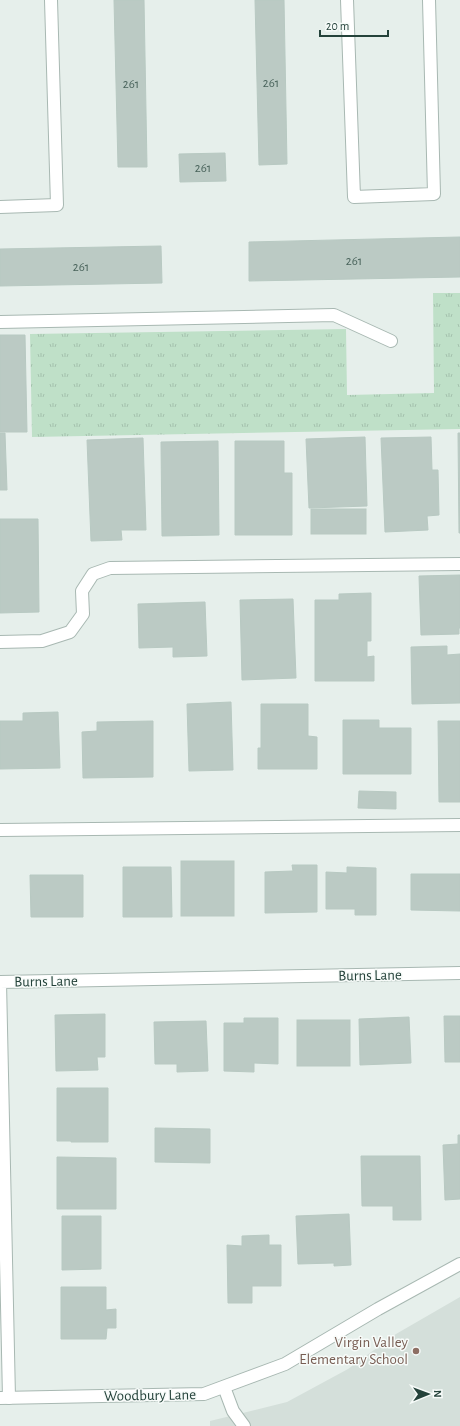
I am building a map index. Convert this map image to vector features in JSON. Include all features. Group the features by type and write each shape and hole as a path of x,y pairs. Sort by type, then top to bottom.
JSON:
{"street":[{"path":"0,207 57,205 51,0"},
{"path":"347,0 354,197 434,194 429,0"},
{"path":"0,322 334,315 391,341"},
{"path":"0,642 42,641 70,632 83,614 82,591 94,574 110,568 460,564"},
{"path":"0,830 460,825"},
{"name":"Burns Lane","path":"4,1398 0,982 460,973"},
{"name":"Woodbury Lane","path":"4,1398 204,1394 285,1364 378,1309 460,1264"},
{"path":"224,1387 233,1411 244,1426"}],"shaded area":[{"name":"Virgin Valley Elementary School","path":"460,1297 460,1426 210,1426 210,1421 287,1402 348,1369 396,1334"}],"green space":[{"path":"433,293 460,293 460,429 32,437 30,334 346,329 347,395 434,393"}],"building":[{"path":"114,0 144,0 147,167 118,167"},
{"path":"255,0 284,0 287,164 259,165"},
{"path":"225,153 226,181 180,182 179,154"},
{"path":"460,237 460,277 249,281 249,242"},
{"path":"161,246 162,283 0,286 0,249"},
{"path":"0,335 25,335 27,432 0,432"},
{"path":"0,433 5,433 7,490 0,490"},
{"path":"458,433 460,433 460,533 459,533"},
{"path":"365,437 367,506 309,508 306,439"},
{"path":"431,437 432,470 438,470 439,515 427,516 428,530 385,532 381,438"},
{"path":"143,438 146,530 121,530 122,540 91,541 87,440"},
{"path":"218,441 219,535 162,536 161,442"},
{"path":"235,441 284,441 284,473 292,473 292,535 235,535"},
{"path":"311,509 366,509 366,534 311,534"},
{"path":"0,519 38,519 39,612 0,613"},
{"path":"460,575 459,634 421,635 419,576"},
{"path":"371,593 371,641 367,641 367,657 374,656 374,681 315,681 315,600 339,600 339,594"},
{"path":"293,599 296,678 242,680 240,600"},
{"path":"205,602 207,656 173,657 173,647 139,648 138,604"},
{"path":"447,646 447,655 460,654 460,703 412,704 411,647"},
{"path":"231,702 233,770 189,771 187,704"},
{"path":"261,704 308,704 308,736 317,737 317,769 258,769 258,748 261,748"},
{"path":"58,712 60,768 0,769 0,721 23,721 23,713"},
{"path":"343,720 379,720 379,728 411,728 411,774 343,774"},
{"path":"153,721 153,777 83,778 82,732 97,731 97,722"},
{"path":"438,721 460,721 460,802 439,802"},
{"path":"359,791 396,792 396,809 358,808"},
{"path":"181,861 234,861 234,916 181,916"},
{"path":"292,865 317,865 317,912 265,913 265,872 293,871"},
{"path":"123,867 171,867 172,917 123,917"},
{"path":"347,867 376,868 376,915 355,915 355,909 326,909 326,872 347,873"},
{"path":"411,874 460,874 460,911 411,910"},
{"path":"30,875 83,875 83,917 31,917"},
{"path":"105,1014 105,1057 97,1057 98,1070 56,1071 55,1015"},
{"path":"444,1016 460,1016 460,1062 445,1062"},
{"path":"409,1017 411,1063 360,1065 359,1019"},
{"path":"244,1018 278,1018 278,1064 254,1063 254,1072 224,1071 224,1023 244,1023"},
{"path":"297,1020 350,1020 350,1066 297,1066"},
{"path":"206,1021 208,1071 177,1072 177,1064 155,1064 154,1022"},
{"path":"57,1088 108,1088 108,1142 57,1141"},
{"path":"155,1128 210,1129 210,1163 155,1162"},
{"path":"458,1135 460,1135 460,1199 445,1200 443,1145 458,1144"},
{"path":"361,1156 420,1156 421,1220 393,1220 393,1206 362,1206"},
{"path":"57,1157 116,1158 116,1209 57,1209"},
{"path":"349,1214 351,1265 334,1266 334,1263 298,1264 296,1216"},
{"path":"62,1216 101,1216 101,1269 62,1270"},
{"path":"269,1235 269,1245 281,1245 281,1286 252,1286 252,1303 228,1303 227,1245 242,1246 242,1236"},
{"path":"61,1287 106,1287 106,1310 116,1309 116,1328 107,1328 106,1339 61,1339"}],"place":[{"name":"Virgin Valley Elementary School","path":"416,1351"}]}
